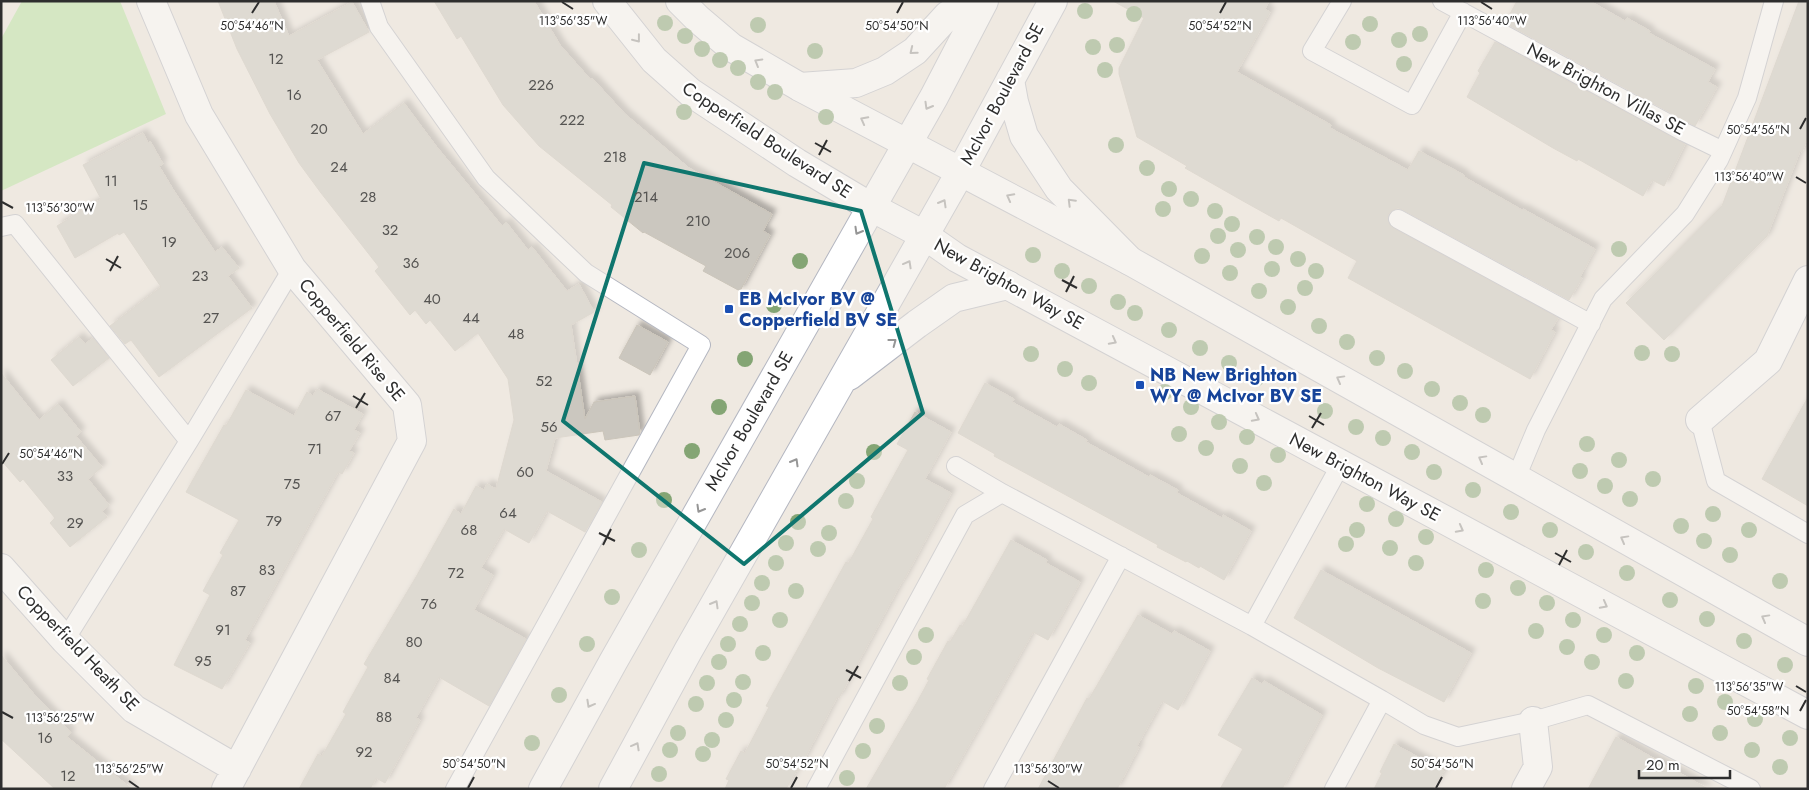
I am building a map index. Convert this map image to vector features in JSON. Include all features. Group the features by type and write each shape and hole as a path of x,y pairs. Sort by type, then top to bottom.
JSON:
{"street":[{"name":"Copperfield Rise SE","path":"151,1 199,115 292,269 407,404 412,441 231,779"},
{"name":"Copperfield Boulevard SE","path":"607,1 654,60 690,92 797,162 871,207 924,235"},
{"path":"680,1 731,47 800,87 1130,261 1808,642"},
{"path":"800,87 856,82 885,70 915,51 948,15 978,1"},
{"name":"McIvor Boulevard SE","path":"543,789 613,662 908,143 984,1"},
{"name":"McIvor Boulevard SE","path":"613,789 688,651 961,171 1053,1"},
{"path":"1010,80 1024,136 1054,182 1130,261"},
{"name":"New Brighton Way SE","path":"924,235 957,258 1808,715"},
{"path":"1700,420 1768,361 1808,280"},
{"path":"840,383 954,298 1008,285"},
{"name":"Copperfield Heath SE","path":"1,568 65,640 134,709 231,779"},
{"path":"1526,789 1538,767 1533,721"}],"lane":[{"path":"370,1 379,27 486,178 586,273 702,345 456,789"},
{"path":"1342,1 1312,51 1412,105 1463,12"},
{"name":"New Brighton Villas SE","path":"1442,1 1676,128 1723,151"},
{"path":"1516,478 1536,430 1603,299 1685,214 1723,151 1747,98 1774,1"},
{"path":"1398,219 1591,324"},
{"path":"1,227 15,224 189,440"},
{"path":"65,640 292,269"},
{"path":"1700,420 1716,481 1808,534"},
{"path":"1252,626 1341,464"},
{"path":"956,466 1252,626 1424,725 1458,737 1533,721 1588,705 1751,789"},
{"path":"816,789 965,515 1002,492"},
{"path":"993,789 1121,556"},
{"path":"1334,789 1382,700"}],"highlighted area":[{"path":"644,163 861,211 923,413 744,564 563,421"}],"green space":[{"path":"22,1 120,1 166,114 1,191 1,39"}],"building":[{"path":"218,1 274,1 289,36 352,2 369,32 317,60 363,134 404,103 436,146 502,226 506,222 528,250 532,247 567,291 579,284 594,312 571,325 585,419 594,402 635,396 639,435 605,440 603,431 555,438 546,471 602,502 585,532 547,511 529,543 504,529 481,568 493,575 474,610 526,639 489,706 439,677 416,718 420,720 385,783 376,778 370,789 299,789 318,754 322,756 346,714 343,712 368,667 364,664 454,509 461,514 476,486 484,490 487,484 496,489 514,420 508,379 478,333 455,351 430,320 426,324 415,310 410,315 375,271 379,267 299,163 270,114 237,49"},
{"path":"434,1 534,1 560,45 625,114 689,168 772,214 763,231 770,235 740,291 703,271 706,266 643,233 611,207 612,205 539,146 503,105 461,36 457,39"},
{"path":"1113,1 1269,1 1265,9 1270,12 1237,72 1331,125 1330,128 1408,170 1419,151 1595,249 1580,277 1582,278 1569,300 1403,210 1398,208 1388,214 1389,224 1393,228 1558,318 1551,330 1555,332 1530,379 1348,278 1357,261 1281,218 1279,221 1243,201 1185,168 1187,166 1137,137 1119,74 1119,68 1144,18"},
{"path":"1517,1 1590,1 1625,21 1627,18 1650,31 1649,33 1715,69 1708,82 1717,87 1695,126 1505,23"},
{"path":"1799,1 1808,1 1808,137 1802,152 1800,151 1767,236 1664,340 1626,303 1722,206"},
{"path":"1495,42 1685,144 1664,186 1652,180 1643,196 1578,159 1577,161 1553,148 1467,97 1480,73 1478,71"},
{"path":"143,133 148,143 150,141 163,164 159,166 174,191 215,252 222,247 239,268 228,276 252,308 159,377 131,340 125,344 110,326 161,287 124,232 119,235 118,233 75,258 57,226 101,199 83,165"},
{"path":"637,325 668,342 650,375 619,358"},
{"path":"79,337 85,344 93,338 109,358 73,386 51,360"},
{"path":"1,373 39,420 58,404 81,432 76,436 102,467 88,479 109,505 102,511 107,517 70,547 50,523 55,518 23,479 20,482 1,460"},
{"path":"985,383 1014,399 1012,402 1057,427 1059,424 1087,440 1086,442 1149,477 1150,475 1178,490 1177,493 1222,518 1223,515 1251,531 1224,580 1200,566 1199,568 1157,547 1158,545 994,456 995,454 958,433"},
{"path":"317,389 363,414 354,430 360,433 349,451 354,453 342,474 338,472 245,640 250,643 222,689 174,665 210,595 203,591 223,555 220,553 239,520 186,492 246,390 294,416 307,392 313,396"},
{"path":"1808,397 1808,506 1762,479"},
{"path":"915,412 951,432 925,479 951,493 839,698 837,697 798,771 796,771 786,789 725,789 729,780 726,779 741,751 745,753 769,707 766,706 846,562 848,564 873,519 871,517 908,450 897,444"},
{"path":"1011,540 1047,560 1046,563 1080,582 1048,640 1033,632 944,789 866,789 916,704 929,680 927,679 948,641 950,642 960,625 962,627"},
{"path":"1321,570 1471,653 1444,702 1378,668 1294,618"},
{"path":"1138,615 1172,634 1174,631 1210,651 1178,710 1162,701 1137,746 1139,747 1117,789 1038,789 1087,698 1089,699"},
{"path":"1,655 33,693 71,733 67,737 132,789 55,789 1,739"},
{"path":"1252,678 1262,684 1264,681 1322,715 1282,789 1220,789 1243,749 1218,735"},
{"path":"1616,737 1708,789 1588,789"},
{"path":"1394,744 1444,771 1433,789 1374,789"}],"place":[{"name":"EB McIvor BV @ Copperfield BV SE","path":"729,309"},
{"name":"NB New Brighton WY @ McIvor BV SE","path":"1140,385"}]}
